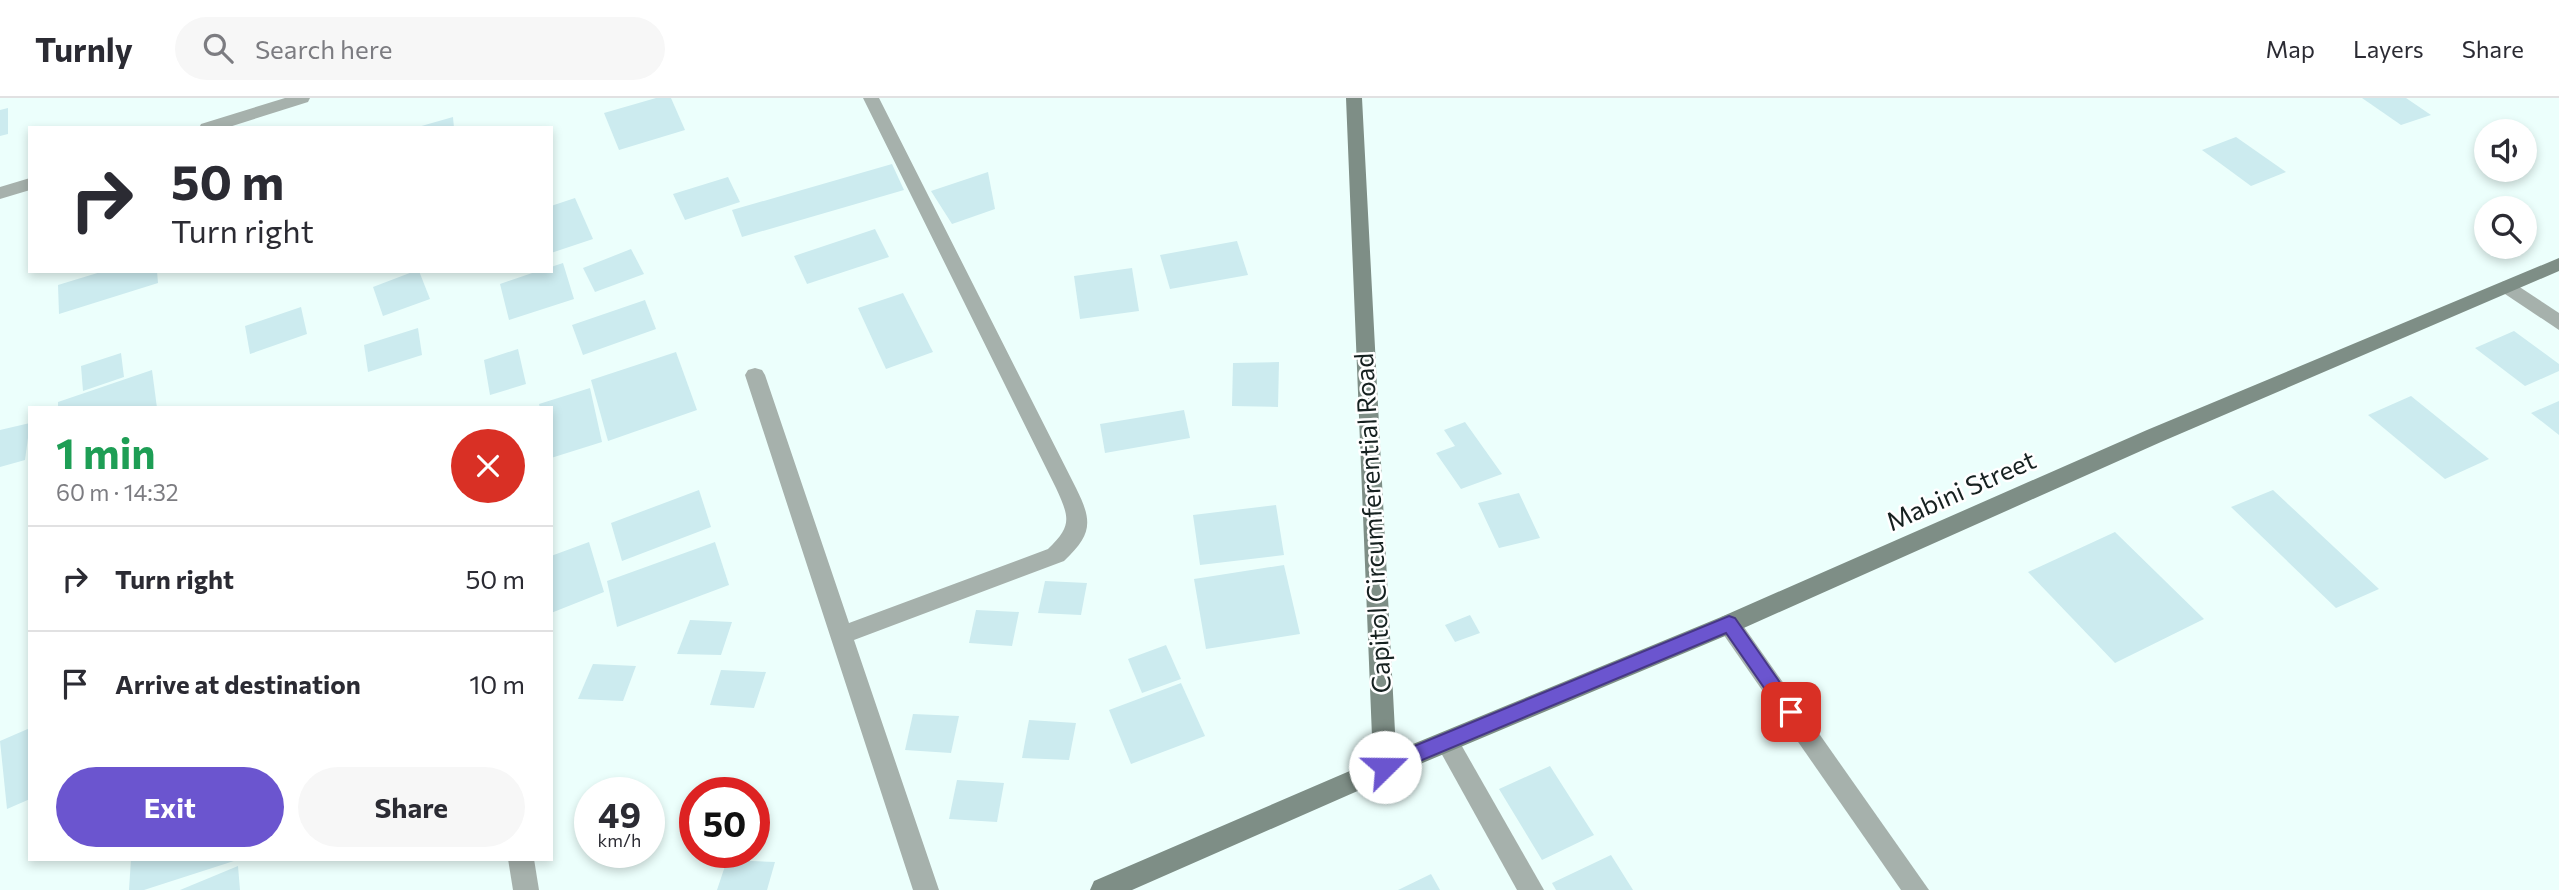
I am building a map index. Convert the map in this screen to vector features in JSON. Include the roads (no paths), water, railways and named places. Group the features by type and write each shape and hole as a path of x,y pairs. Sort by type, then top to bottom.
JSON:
{"main road":[{"name":"Capitol Circumferential Road","path":"1354,98 1385,767"},
{"name":"Mabini Street","path":"1385,767 1729,624 2154,436 2559,264"},
{"path":"1103,890 1385,767"}],"street":[{"path":"213,126 302,98"},
{"path":"840,636 1056,555 1074,539 1079,523 1066,488 871,98"},
{"path":"0,193 28,185"},
{"path":"2509,287 2559,323"},
{"path":"755,375 926,890"},
{"path":"1729,624 1916,890"},
{"path":"1447,742 1531,890"},
{"path":"520,861 526,890"}]}
